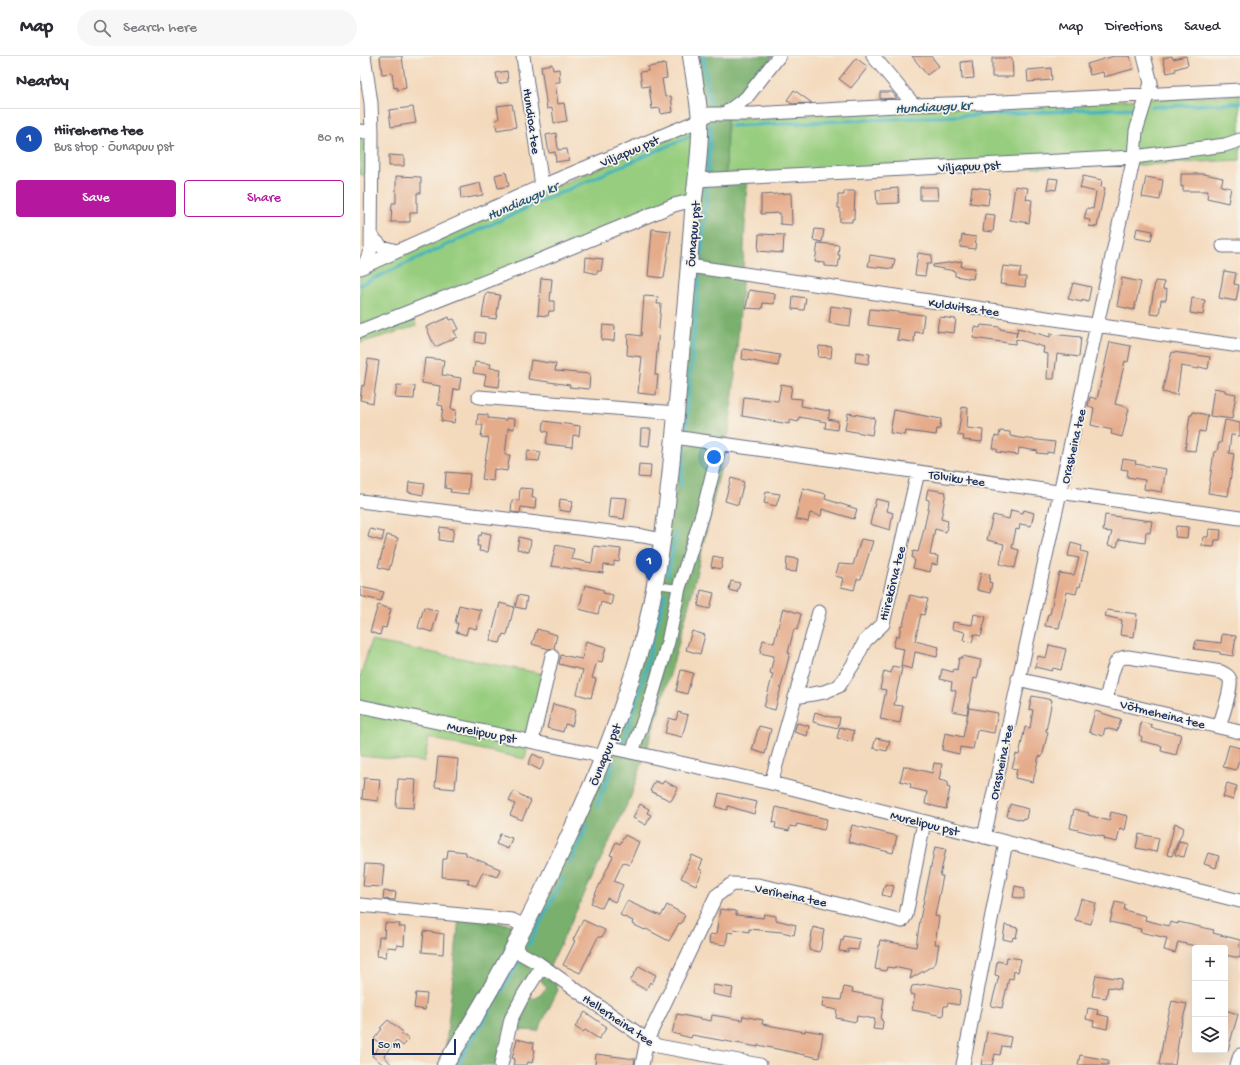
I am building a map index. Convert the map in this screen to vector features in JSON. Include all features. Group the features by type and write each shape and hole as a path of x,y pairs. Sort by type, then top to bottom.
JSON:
{"street":[{"path":"362,266 371,249 366,132 371,103 364,56"},
{"name":"Hundioa tee","path":"523,56 542,186"},
{"name":"Õunapuu pst","path":"445,1065 513,949 577,818 606,753 640,648 662,540 674,437 689,266 700,120 691,56"},
{"path":"724,114 746,98 779,56"},
{"path":"873,56 914,104"},
{"name":"Orasheina tee","path":"984,837 1018,679 1099,326 1134,157 1136,131 1148,95 1150,83 1144,56"},
{"name":"Viljapuu pst","path":"362,266 542,186 700,120 709,114 753,114 914,104 989,103 1240,90"},
{"name":"Viljapuu pst","path":"696,180 1134,157 1225,145 1240,140"},
{"path":"360,331 533,263 674,205 694,202"},
{"path":"371,236 382,247 396,251"},
{"path":"1223,246 1240,246"},
{"name":"Kuldvitsa tee","path":"689,266 1240,346"},
{"path":"479,397 676,413"},
{"name":"Tõlviku tee","path":"674,437 1240,518"},
{"path":"632,752 651,699 668,642 679,588 704,511 720,444"},
{"name":"Hiirekõrva tee","path":"795,697 824,692 839,686 854,663 865,641 883,624 918,472"},
{"path":"360,501 643,536 662,540"},
{"path":"771,783 819,612"},
{"path":"532,741 552,656"},
{"name":"Võtmeheina tee","path":"1106,699 1115,665 1119,660 1128,657 1221,672 1226,674 1230,680 1230,687 1220,727"},
{"name":"Võtmeheina tee","path":"1018,679 1240,732"},
{"name":"Murelipuu pst","path":"360,706 592,754 632,752 771,783 1240,901"},
{"name":"Veriheina tee","path":"642,1065 647,1040 716,896 732,884 758,885 803,895 902,921 906,915 924,822"},
{"path":"964,1065 1006,842"},
{"path":"360,905 512,920 525,926"},
{"name":"Hellerheina tee","path":"513,949 542,966 647,1040 658,1046 760,1065"},
{"path":"501,1065 511,1020 524,994 542,966"},
{"path":"1237,1065 1240,1055"}],"lane":[{"path":"654,585 679,588"}],"green space":[{"path":"697,56 773,56 744,96 727,109 726,180 747,181 743,271 729,432 692,593 672,668 647,749 631,796 550,966 558,990 538,1031 504,1029 496,1065 444,1065 459,918 533,927 589,808 676,491","holes":["538,977 547,988 534,999 528,993"]},
{"path":"1240,95 1240,160 1139,165 726,173 727,118"},
{"path":"694,127 689,194 686,198 412,310 416,326 360,343 360,271"},
{"path":"360,135 368,136 368,177 360,174"},
{"path":"371,641 544,674 525,759 429,738 424,762 360,756 360,678"}],"building":[{"path":"380,56 402,56 406,88 397,90 397,87 394,88 392,73 382,74"},
{"path":"912,56 931,56 939,66 927,75"},
{"path":"1114,56 1130,56 1133,69 1104,77 1103,72 1090,75 1087,64"},
{"path":"1172,56 1173,59 1186,56 1188,65 1175,69 1176,71 1167,73 1163,58"},
{"path":"856,58 868,67 851,88 839,79"},
{"path":"992,58 1012,58 1013,77 992,77"},
{"path":"972,61 974,78 962,79 961,62"},
{"path":"552,64 553,70 559,69 560,82 555,82 558,104 564,103 567,121 554,123 552,108 547,109 541,66"},
{"path":"665,64 667,78 662,79 665,97 671,96 673,112 661,114 660,108 652,109 649,86 642,87 640,72 648,71 648,67"},
{"path":"1051,68 1052,80 1028,82 1027,70"},
{"path":"507,71 508,82 498,84 496,73"},
{"path":"794,90 812,103 792,104 787,100"},
{"path":"880,92 892,92 897,98 880,99"},
{"path":"512,104 516,127 497,130 495,120 499,119 497,106"},
{"path":"413,107 416,123 391,127 389,110"},
{"path":"556,133 558,150 567,149 569,160 556,162 555,152 549,153 546,135"},
{"path":"389,155 404,156 404,166 389,166"},
{"path":"506,172 509,186 498,188 495,175"},
{"path":"1181,174 1204,174 1223,178 1221,186 1231,188 1228,203 1207,198 1208,191 1183,191 1183,186 1181,187"},
{"path":"396,176 421,177 421,193 417,193 417,213 410,213 410,222 391,222 392,203 396,203"},
{"path":"1083,176 1102,180 1101,187 1105,188 1097,227 1089,226 1090,220 1084,219 1087,208 1093,209 1096,192 1080,188"},
{"path":"1146,177 1163,180 1160,200 1142,197"},
{"path":"1049,178 1058,179 1056,190 1047,189"},
{"path":"480,183 483,195 461,199 460,188"},
{"path":"1015,186 1028,188 1026,199 1032,200 1029,223 1010,220"},
{"path":"920,187 937,187 938,200 920,200"},
{"path":"972,187 990,189 988,205 970,203"},
{"path":"898,188 899,203 877,204 876,190"},
{"path":"844,191 855,191 854,219 852,219 852,222 840,222 838,195 844,195"},
{"path":"791,193 792,225 780,224 780,213 761,214 761,195"},
{"path":"985,214 995,215 993,232 983,231"},
{"path":"1137,228 1153,231 1151,241 1135,238"},
{"path":"652,229 671,231 664,278 648,276"},
{"path":"815,229 824,230 822,242 813,240"},
{"path":"759,234 784,235 783,253 758,251"},
{"path":"962,235 976,237 975,249 960,247"},
{"path":"818,243 839,245 838,255 840,255 838,267 825,266 825,263 815,262"},
{"path":"918,253 932,255 931,264 927,264 925,276 915,275"},
{"path":"870,255 895,259 893,269 868,266"},
{"path":"586,257 603,259 601,271 597,271 597,274 585,271"},
{"path":"962,261 961,267 975,268 973,279 955,276 955,271 933,267 933,265"},
{"path":"1003,266 1021,268 1019,277 1026,277 1025,287 1000,284"},
{"path":"1224,271 1236,273 1234,284 1239,285 1236,301 1219,298"},
{"path":"541,278 552,279 550,301 554,301 554,311 549,311 548,316 538,315"},
{"path":"1122,278 1141,282 1134,310 1117,306"},
{"path":"1155,281 1164,282 1163,289 1167,290 1166,300 1161,300 1159,315 1150,314"},
{"path":"1073,283 1091,287 1088,302 1068,299"},
{"path":"749,290 775,294 774,304 763,303 762,309 746,308"},
{"path":"486,293 500,295 496,319 482,317"},
{"path":"644,296 658,297 657,304 661,304 655,375 658,375 656,395 638,393 642,357 627,355 628,334 641,336"},
{"path":"793,296 806,298 804,310 792,309"},
{"path":"1192,298 1205,300 1203,315 1190,313"},
{"path":"831,306 852,309 850,326 829,323"},
{"path":"870,309 924,315 922,333 915,332 914,342 897,340 899,329 868,325"},
{"path":"449,317 450,320 454,319 459,329 454,331 457,337 435,347 426,327"},
{"path":"939,317 956,319 954,333 937,331"},
{"path":"603,325 615,326 614,341 601,340"},
{"path":"981,325 1000,327 1000,329 1017,332 1016,337 1018,328 1050,337 1050,334 1081,337 1079,357 1057,354 1054,379 1047,379 1048,354 1043,353 1044,347 1016,339 1015,344 973,338 975,327 980,328"},
{"path":"476,332 485,333 484,344 475,342"},
{"path":"1110,342 1131,346 1128,362 1125,361 1115,404 1127,407 1129,409 1122,437 1111,434 1112,430 1091,425 1094,408 1088,406 1090,397 1097,399"},
{"path":"819,346 832,347 831,358 818,357"},
{"path":"743,349 780,355 778,366 742,359"},
{"path":"856,352 870,354 868,364 855,362"},
{"path":"1172,352 1210,357 1208,369 1181,366 1177,395 1162,392"},
{"path":"425,358 444,360 442,375 461,378 459,390 454,389 451,409 456,410 454,423 441,421 443,406 438,405 440,386 422,383"},
{"path":"368,359 379,361 373,403 360,400 362,385 364,386"},
{"path":"531,360 556,364 555,371 590,374 589,389 569,387 570,385 528,379"},
{"path":"475,362 491,364 490,368 501,369 499,387 484,385 486,375 473,373"},
{"path":"781,384 792,386 790,398 802,399 801,406 830,411 828,419 838,421 837,430 825,428 826,422 799,417 798,422 790,420 789,424 742,416 744,397 778,401"},
{"path":"397,385 415,386 414,399 395,398"},
{"path":"1214,388 1236,394 1232,419 1210,416"},
{"path":"962,407 968,408 967,428 983,430 982,442 963,440 964,436 958,435"},
{"path":"894,410 941,419 940,429 937,429 936,435 906,431 905,435 890,433"},
{"path":"1193,412 1208,415 1205,432 1199,431 1195,451 1185,450 1190,415 1192,415"},
{"path":"848,413 875,418 872,435 845,430"},
{"path":"478,414 488,415 488,418 506,420 506,418 515,419 514,429 508,428 505,455 510,455 507,471 494,469 493,481 482,479 489,438 481,437 483,425 477,425"},
{"path":"1225,420 1240,423 1240,436 1231,435 1229,453 1234,454 1228,496 1208,493 1214,452 1217,451 1219,443 1221,443"},
{"path":"544,421 580,426 579,436 573,435 572,447 546,444 548,432 543,431"},
{"path":"641,429 651,429 649,446 640,445"},
{"path":"1000,431 1010,432 1010,436 1020,438 1055,442 1053,453 1037,453 1038,451 1019,448 1018,455 997,452 997,449 993,449 995,436 999,437"},
{"path":"528,450 541,452 539,461 526,460"},
{"path":"1123,459 1136,461 1135,464 1166,469 1162,492 1144,489 1145,480 1127,477 1128,470 1121,469"},
{"path":"639,464 651,465 650,478 638,477"},
{"path":"446,472 470,474 468,494 450,492 451,489 445,488"},
{"path":"731,478 744,482 738,505 725,501"},
{"path":"409,482 425,484 423,495 408,492"},
{"path":"520,488 533,489 532,498 536,498 535,509 521,507 520,513 511,512 512,500 519,501"},
{"path":"803,488 826,494 825,499 857,509 854,519 822,509 821,516 810,513 808,522 795,519"},
{"path":"928,489 946,492 941,519 948,521 946,532 935,529 930,555 938,556 937,565 932,564 930,572 913,568 915,561 912,557 913,551 918,552 923,533 929,505 929,500 926,499"},
{"path":"766,492 780,494 776,506 764,503"},
{"path":"610,497 627,498 624,519 608,517"},
{"path":"560,499 573,501 570,512 559,510"},
{"path":"876,499 889,502 887,511 893,513 890,530 870,524"},
{"path":"1011,510 1023,513 1024,510 1034,513 1031,526 1020,524 1019,530 1016,529 1012,548 1019,550 1015,568 1000,564 1004,544 987,540 993,515 1009,519"},
{"path":"1105,515 1152,521 1150,533 1146,532 1145,543 1119,539 1117,547 1108,545 1112,532 1103,531"},
{"path":"1176,526 1188,527 1187,538 1175,537"},
{"path":"440,527 454,529 452,542 439,540"},
{"path":"370,529 384,532 382,541 368,537"},
{"path":"1209,529 1221,530 1220,540 1215,540 1214,547 1202,546 1203,537 1208,537"},
{"path":"482,532 491,534 488,552 479,551 480,546 477,546 479,535 481,536"},
{"path":"387,535 398,538 389,570 378,567"},
{"path":"519,537 531,540 529,552 517,549"},
{"path":"861,539 873,541 861,579 857,579 854,590 841,587 843,578 835,576 839,564 853,565"},
{"path":"1071,543 1082,546 1081,551 1088,553 1080,587 1078,586 1076,594 1067,592 1059,628 1045,626 1048,614 1050,614 1059,573 1074,575 1079,558 1068,556"},
{"path":"556,545 574,549 571,559 592,563 594,546 621,549 619,562 614,561 614,566 604,565 603,573 551,566"},
{"path":"713,556 723,558 721,569 711,567"},
{"path":"787,557 798,559 796,572 786,571"},
{"path":"981,573 990,575 989,582 992,583 990,593 977,590"},
{"path":"731,581 740,583 737,592 729,590"},
{"path":"585,585 604,590 603,593 613,595 611,605 601,602 598,614 579,609"},
{"path":"360,587 384,592 381,601 360,596"},
{"path":"701,590 714,593 710,609 698,606"},
{"path":"518,595 527,597 525,609 515,607"},
{"path":"910,595 928,599 924,615 921,614 915,641 939,647 937,657 915,652 912,669 901,666 904,649 893,647 896,636 899,637 901,625 903,625"},
{"path":"500,603 514,607 507,635 503,634 500,643 490,641"},
{"path":"378,605 391,609 386,628 382,627 380,635 370,632"},
{"path":"459,605 481,610 476,629 468,627 466,635 456,632 458,623 455,623"},
{"path":"424,607 438,611 432,632 418,628"},
{"path":"783,608 801,614 797,630 794,629 788,653 790,653 775,710 764,707 773,674 770,673 774,656 760,653 763,640 774,643"},
{"path":"1107,610 1137,614 1134,637 1120,635 1122,620 1105,616"},
{"path":"974,614 986,617 981,636 974,634 972,643 963,640 965,632 952,629 953,622 972,625"},
{"path":"537,629 557,635 554,648 549,649 532,644"},
{"path":"692,631 705,635 700,654 686,650"},
{"path":"1222,634 1236,636 1233,656 1220,654 1220,652 1194,649 1196,640 1221,643"},
{"path":"586,641 606,647 602,662 597,661 592,678 596,679 591,698 577,694 583,670 559,664 561,655 582,659"},
{"path":"1049,645 1066,649 1061,670 1053,668 1052,671 1035,667 1038,656 1046,658"},
{"path":"962,656 981,660 977,679 974,678 967,714 952,711 956,691 951,690 952,682 940,679 942,669 953,672 954,669 957,670 959,658 962,658"},
{"path":"892,666 902,668 894,705 903,706 900,723 880,719 886,690 880,689 884,671 891,673"},
{"path":"681,670 693,673 687,694 676,691"},
{"path":"1032,696 1052,700 1046,731 1048,732 1042,757 1039,756 1033,782 1015,778 1017,769 1012,768 1016,754 1019,755 1025,727 1030,728 1033,710 1029,709"},
{"path":"553,704 576,710 572,726 565,724 563,732 547,728"},
{"path":"969,708 998,713 994,733 977,730 973,749 960,747 959,754 942,750 945,733 963,737"},
{"path":"1095,711 1121,719 1117,731 1105,728 1103,736 1089,732"},
{"path":"678,712 688,715 682,737 665,733 669,718 676,720"},
{"path":"815,712 831,717 840,717 838,728 813,722"},
{"path":"1141,722 1152,725 1151,728 1181,734 1176,755 1161,751 1162,746 1141,741 1142,737 1139,735"},
{"path":"797,723 809,726 807,736 794,732"},
{"path":"759,726 771,729 765,754 752,750"},
{"path":"840,727 854,731 852,742 837,738"},
{"path":"876,738 890,741 887,751 873,748"},
{"path":"1229,745 1240,748 1240,761 1236,770 1223,767"},
{"path":"533,754 545,760 540,770 528,764"},
{"path":"438,757 458,759 455,789 435,787"},
{"path":"934,763 942,764 939,780 948,782 947,787 950,788 946,809 925,804 927,792 910,788 911,784 900,781 904,766 932,773"},
{"path":"364,778 380,779 378,801 362,799"},
{"path":"398,779 416,780 414,808 396,807"},
{"path":"655,781 662,784 664,781 678,788 671,801 650,791"},
{"path":"1227,783 1237,786 1233,800 1223,797"},
{"path":"514,791 531,801 522,820 510,815 515,804 509,801"},
{"path":"719,793 757,802 754,814 728,806 727,810 716,807"},
{"path":"640,804 649,809 647,813 651,815 646,825 633,818"},
{"path":"1010,804 1028,809 1026,819 1023,818 1022,820 1007,816"},
{"path":"776,807 827,819 824,830 797,824 796,827 790,826 789,831 775,828 776,823 773,822"},
{"path":"1074,809 1109,821 1111,812 1128,816 1125,830 1120,828 1117,842 1104,839 1105,837 1070,828"},
{"path":"1175,823 1184,828 1172,856 1167,855"},
{"path":"852,825 897,836 893,853 848,842"},
{"path":"500,834 512,838 508,849 496,844"},
{"path":"1139,834 1159,838 1156,852 1136,848"},
{"path":"625,835 639,842 629,865 623,862 614,881 623,885 615,902 607,898 602,908 591,903 613,856 610,855 616,842 620,844"},
{"path":"1179,841 1188,843 1184,857 1175,855"},
{"path":"935,847 946,849 940,876 943,876 935,916 939,917 935,944 939,944 936,962 934,965 910,979 912,971 894,967 887,967 886,971 875,969 880,940 916,947 921,914"},
{"path":"448,850 466,852 466,855 500,869 497,877 483,872 476,886 467,883 469,879 442,877 443,859 447,859"},
{"path":"1208,853 1219,856 1216,868 1204,864"},
{"path":"692,855 703,860 699,869 703,871 696,885 681,878"},
{"path":"365,864 384,865 382,887 363,886"},
{"path":"885,884 894,886 891,897 882,895"},
{"path":"1015,886 1024,888 1024,899 1013,897"},
{"path":"384,891 396,892 395,900 383,899"},
{"path":"1081,899 1096,903 1091,924 1075,920"},
{"path":"627,901 661,916 667,905 685,915 681,924 679,923 669,941 646,929 645,930 632,924 633,921 620,915"},
{"path":"1115,902 1125,904 1124,910 1146,916 1145,920 1169,926 1170,922 1178,924 1178,922 1214,930 1213,933 1240,940 1240,958 1228,956 1228,945 1192,945 1178,942 1175,953 1164,950 1167,938 1140,932 1141,929 1110,922"},
{"path":"720,909 736,911 736,915 763,918 764,914 776,916 776,920 796,925 794,935 782,932 749,929 749,932 734,929 733,933 728,932 726,945 709,943 710,934 716,935"},
{"path":"583,920 605,930 602,937 598,937 580,973 563,965 575,941 573,940"},
{"path":"385,923 400,924 399,927 405,927 404,946 397,945 397,948 387,947 386,957 377,956 379,937 384,937"},
{"path":"1005,925 1018,928 1016,938 1013,937 1012,941 1003,939"},
{"path":"813,927 824,930 820,952 809,950"},
{"path":"424,931 444,934 443,954 422,952"},
{"path":"844,936 860,939 858,950 848,949 848,952 839,951 841,940 843,941"},
{"path":"1007,957 1021,959 1018,972 1014,971 1013,979 1009,978 1002,1008 991,1006 999,976 995,975 997,961 1006,963"},
{"path":"639,966 656,975 652,984 650,982 646,990 630,981"},
{"path":"1096,975 1122,979 1120,989 1108,987 1106,998 1092,996"},
{"path":"929,984 961,990 959,1005 948,1003 947,1006 944,1006 943,1016 912,1010 915,995 910,994 912,986"},
{"path":"714,985 733,988 731,998 712,994"},
{"path":"844,987 853,989 852,992 884,998 881,1020 883,1021 882,1030 873,1029 875,1019 857,1016 856,1022 836,1018 837,1010 822,1007 823,998 841,1000"},
{"path":"416,993 427,994 425,1010 414,1008"},
{"path":"1172,1001 1187,1004 1180,1030 1175,1065 1159,1065 1165,1029"},
{"path":"1088,1008 1098,1010 1097,1014 1109,1017 1107,1029 1093,1026 1094,1021 1086,1019"},
{"path":"1228,1011 1238,1014 1228,1050"},
{"path":"585,1012 607,1027 599,1039 585,1030 583,1032 575,1027"},
{"path":"677,1014 711,1021 712,1015 742,1020 743,1016 763,1020 762,1024 805,1032 805,1030 823,1033 819,1058 758,1045 758,1047 692,1035 691,1038 672,1033"},
{"path":"388,1020 403,1032 401,1034 409,1039 403,1046 396,1040 384,1056 392,1065 384,1065 372,1056 381,1044 374,1039 382,1029 380,1028"},
{"path":"987,1032 1011,1037 1009,1047 1002,1046 1000,1055 995,1054 992,1065 981,1065"},
{"path":"517,1039 534,1043 533,1049 535,1050 532,1063 528,1062 527,1065 513,1065 515,1059 512,1058"},
{"path":"596,1054 635,1059 634,1065 595,1065"},
{"path":"1080,1055 1108,1060 1108,1065 1078,1065"}],"waterway":[{"path":"703,56 710,103"},
{"name":"Hundiaugu kr","path":"1152,107 1240,103"},
{"name":"Hundiaugu kr","path":"731,126 1136,108"},
{"path":"708,172 711,125"},
{"name":"Hundiaugu kr","path":"360,285 544,200 693,135"},
{"path":"701,261 707,188"},
{"path":"686,431 699,276"},
{"path":"681,486 685,446"},
{"path":"668,575 676,533"},
{"path":"623,741 640,691 665,594"},
{"path":"597,806 614,763"},
{"path":"570,863 588,825"},
{"path":"529,945 563,878"},
{"path":"457,1065 519,962"}],"place":[{"name":"Hiireherne tee","path":"649,581"}]}
